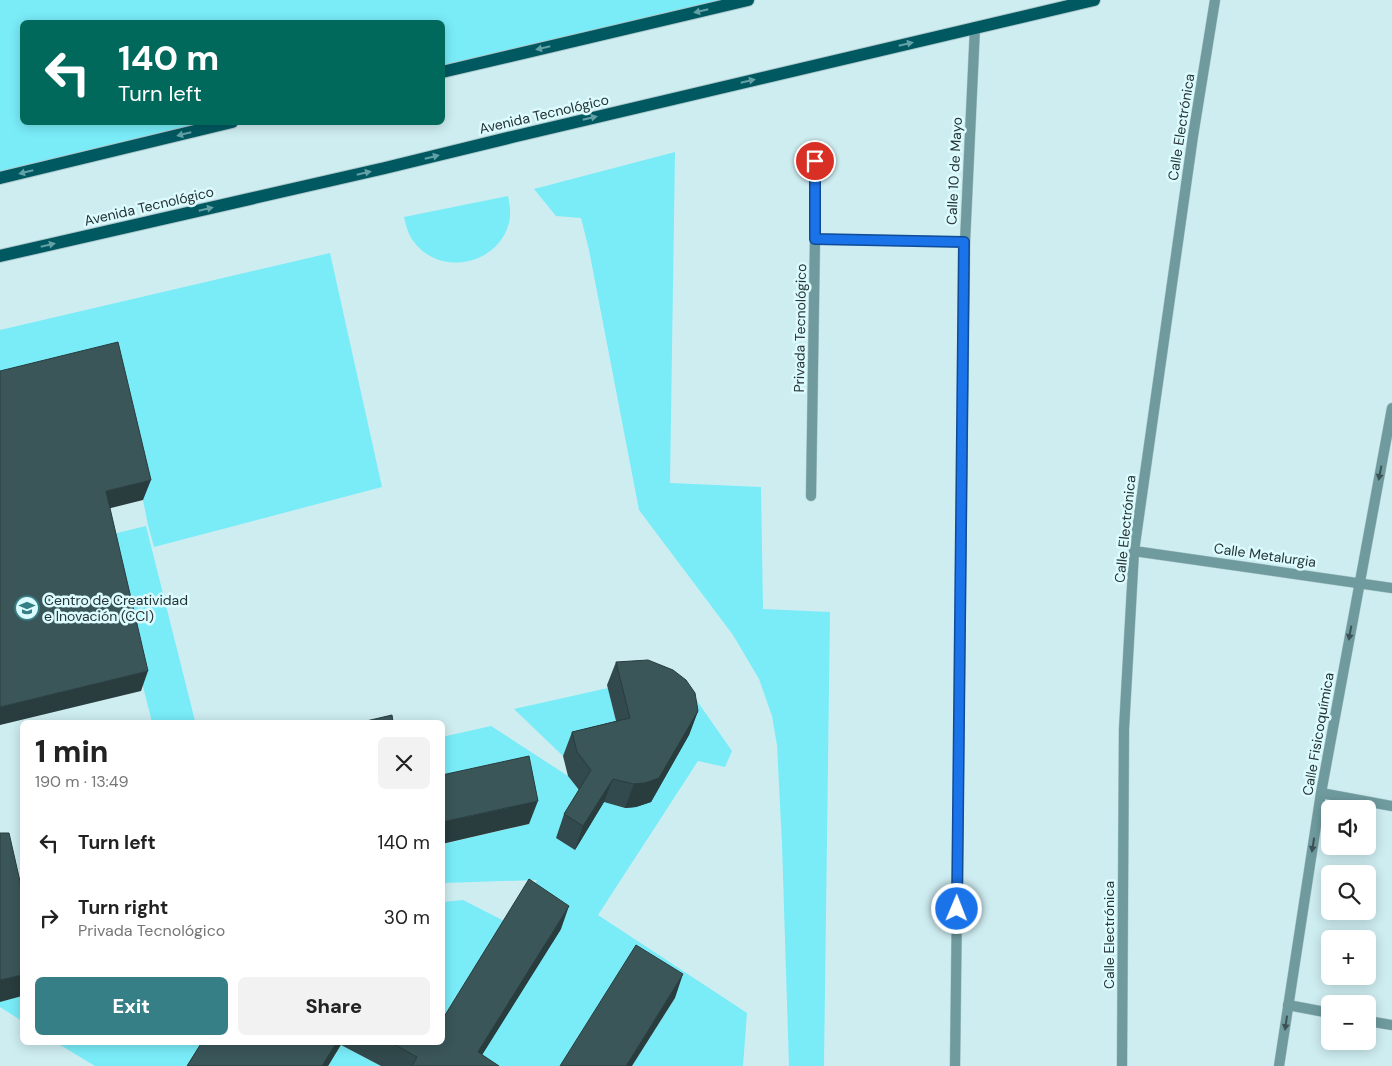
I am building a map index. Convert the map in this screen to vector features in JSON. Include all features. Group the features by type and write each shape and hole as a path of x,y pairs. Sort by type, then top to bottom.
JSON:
{"main road":[{"path":"445,71 748,0"},
{"name":"Avenida Tecnológico","path":"0,256 385,168 1094,0"},
{"path":"0,178 220,125"}],"street":[{"name":"Calle Electrónica","path":"1122,1066 1124,729 1134,551 1193,136 1215,0"},
{"name":"Calle 10 de Mayo","path":"955,1066 964,242 975,27"},
{"name":"Privada Tecnológico","path":"811,496 815,161"},
{"path":"815,239 964,242"},
{"name":"Calle Fisicoquímica","path":"1279,1066 1321,793 1392,408"},
{"name":"Calle Metalurgia","path":"1134,551 1392,588"},
{"path":"1321,793 1392,806"},
{"path":"1288,1005 1321,1011"},
{"path":"1376,1022 1392,1025"}],"shaded area":[{"path":"0,0 755,0 445,74 445,20 20,20 20,125 230,125 0,179"},
{"path":"675,152 670,483 761,487 763,609 830,612 824,1066 789,1066 782,844 777,745 772,716 759,679 733,635 639,510 589,250 581,218 556,216 534,189"},
{"path":"508,196 510,220 503,237 493,249 481,257 467,261 438,260 425,253 412,239 404,217"},
{"path":"330,253 382,487 154,547 143,500 0,389 0,330"},
{"path":"146,526 195,720 151,720 105,536"},
{"path":"608,688 621,741 563,756 514,709"},
{"path":"695,698 732,751 725,767 698,761 598,915 747,1013 743,1066 632,1066 675,998 566,1066 475,1066 529,892 537,880 445,883 445,844 529,824 445,798 445,736 491,726 568,776 576,786 587,794 625,808"},
{"path":"463,900 508,923 445,1027 445,902"},
{"path":"20,996 20,1020 0,1007 0,1001"},
{"path":"60,1045 207,1045 193,1066 95,1066"},
{"path":"341,1045 381,1066 328,1066"}],"building":[{"path":"118,342 151,480 106,491 148,671 0,707 0,371"},
{"path":"648,660 673,670 686,680 695,693 698,711 659,778 645,783 634,784 613,779 583,826 564,814 591,770 577,752 572,732 630,718 616,662"},
{"path":"392,715 393,720 371,720"},
{"path":"529,756 538,801 445,821 445,774"},
{"path":"0,833 9,833 20,881 20,975 0,980"},
{"path":"529,879 569,906 478,1052 499,1066 412,1066 417,1057 395,1045 445,1045 445,1015"},
{"path":"636,945 683,974 626,1066 560,1066"},
{"path":"200,1045 335,1045 322,1066 187,1066"}],"place":[{"name":"Centro de Creatividad e Inovación (CCI)","path":"27,608"}],"route":[{"path":"815,161 815,239 964,242 957,909"}]}
